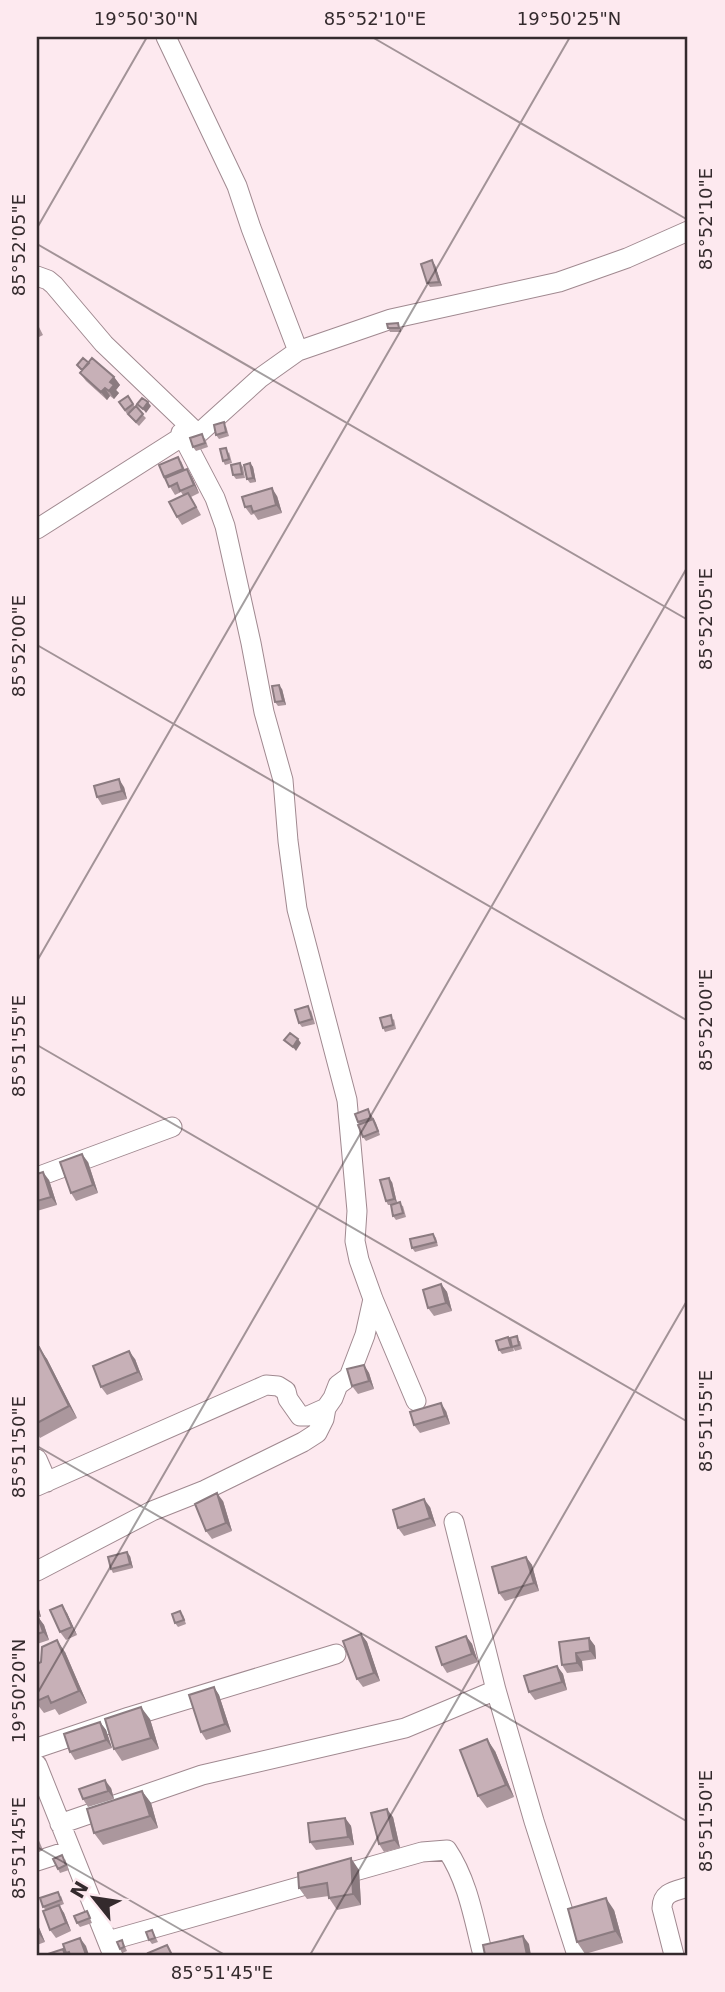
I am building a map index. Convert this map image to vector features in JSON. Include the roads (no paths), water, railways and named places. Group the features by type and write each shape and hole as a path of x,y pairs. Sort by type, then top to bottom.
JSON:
{"street":[{"path":"166,37 237,186 250,228 298,351"},
{"path":"37,529 190,434 298,351 391,319 559,282 627,258 688,232"},
{"path":"37,276 54,285 104,344 190,434 225,526 264,712 283,780 297,909 347,1100 357,1211 355,1241 359,1260 416,1401"},
{"path":"37,1177 172,1127"},
{"path":"37,1571 152,1511 205,1490 317,1433 338,1385 349,1377 365,1335 373,1298"},
{"path":"37,1459 42,1484 266,1385 278,1386 286,1391 288,1399 300,1416 309,1416 326,1408"},
{"path":"454,1522 496,1690 577,1955"},
{"path":"37,1748 336,1654"},
{"path":"60,1824 202,1775 405,1728 496,1690"},
{"path":"37,1765 110,1948 422,1852 447,1850 458,1866 469,1898 483,1955"},
{"path":"37,1861 71,1850"},
{"path":"674,1955 662,1901 670,1892 688,1887"}]}
